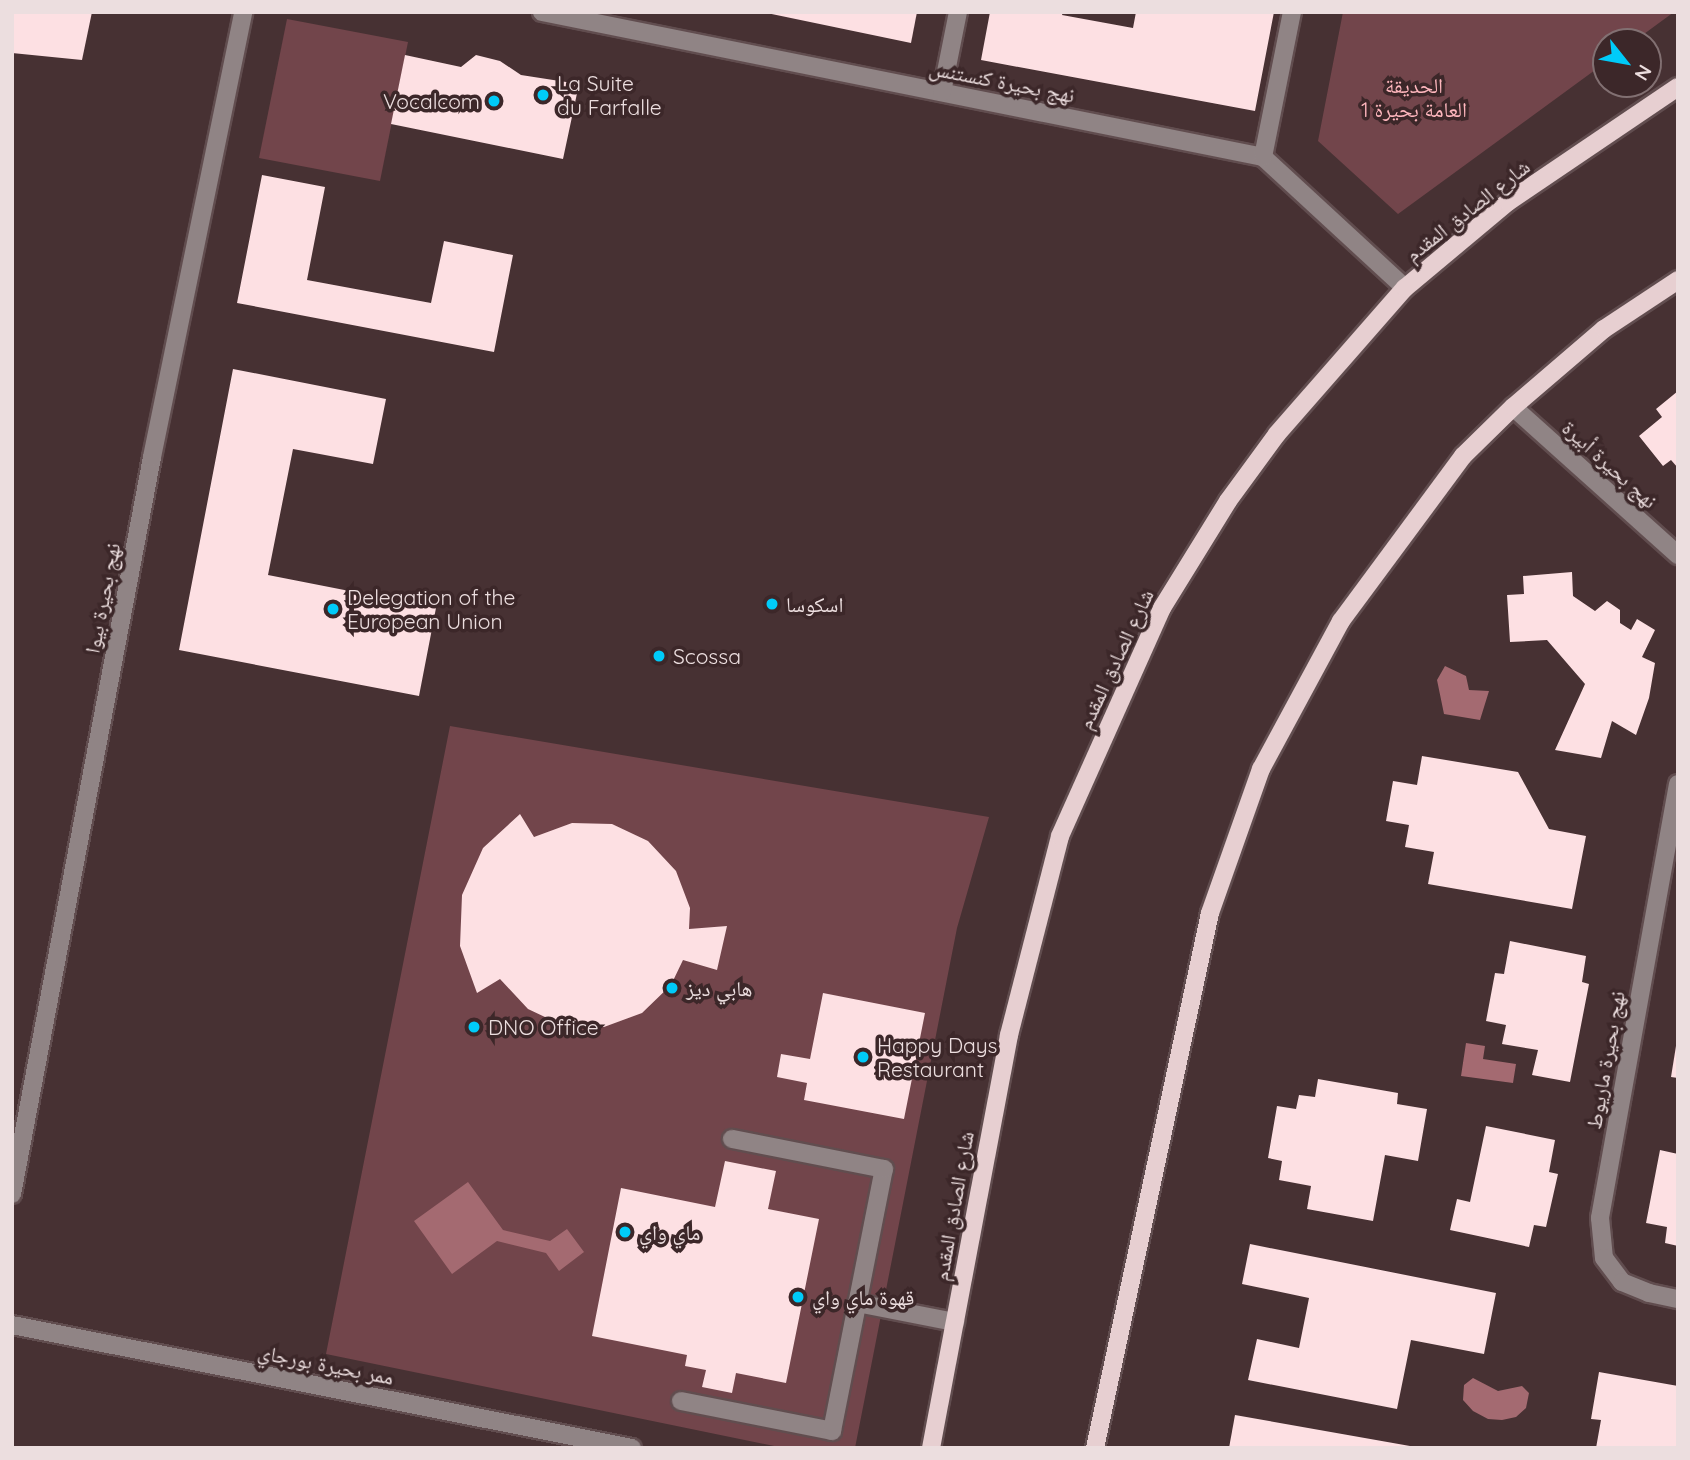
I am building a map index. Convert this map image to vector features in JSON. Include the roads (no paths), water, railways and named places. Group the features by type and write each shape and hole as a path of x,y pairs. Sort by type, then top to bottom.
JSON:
{"main road":[{"name":"شارع الصادق المقدم","path":"931,1448 1009,1035 1060,836 1162,608 1228,501 1277,434 1405,288 1508,202 1678,88"},
{"path":"1095,1448 1210,912 1261,769 1348,611 1462,456 1513,407 1604,329 1678,280"}],"street":[{"name":"نهج بحيرة بيوا","path":"12,1194 152,457 243,12"},
{"name":"نهج بحيرة كنستنس","path":"542,12 598,18 1263,157"},
{"path":"942,92 958,12"},
{"path":"1292,12 1263,157 1405,288"},
{"name":"نهج بحيرة أبيرة","path":"1513,407 1678,555"},
{"name":"نهج بحيرة ماريوط","path":"1678,784 1600,1218 1604,1258 1622,1282 1649,1293 1678,1299"},
{"path":"681,1401 832,1431 884,1169 732,1139"},
{"path":"857,1303 955,1322"},
{"name":"ممر بحيرة بورجاي","path":"12,1325 632,1448"}],"place":[{"name":"La Suite du Farfalle","path":"543,95"},
{"name":"Vocalcom","path":"494,101"},
{"name":"اسكوسا","path":"772,604"},
{"name":"Delegation of the European Union","path":"333,609"},
{"name":"Scossa","path":"659,656"},
{"name":"هابي ديز","path":"672,988"},
{"name":"DNO Office","path":"474,1027"},
{"name":"Happy Days Restaurant","path":"863,1057"},
{"name":"ماي واي","path":"625,1232"},
{"name":"قهوة ماي واي","path":"798,1297"}],"park label":[{"name":"الحديقة العامة بحيرة 1","path":"1414,97"}]}
